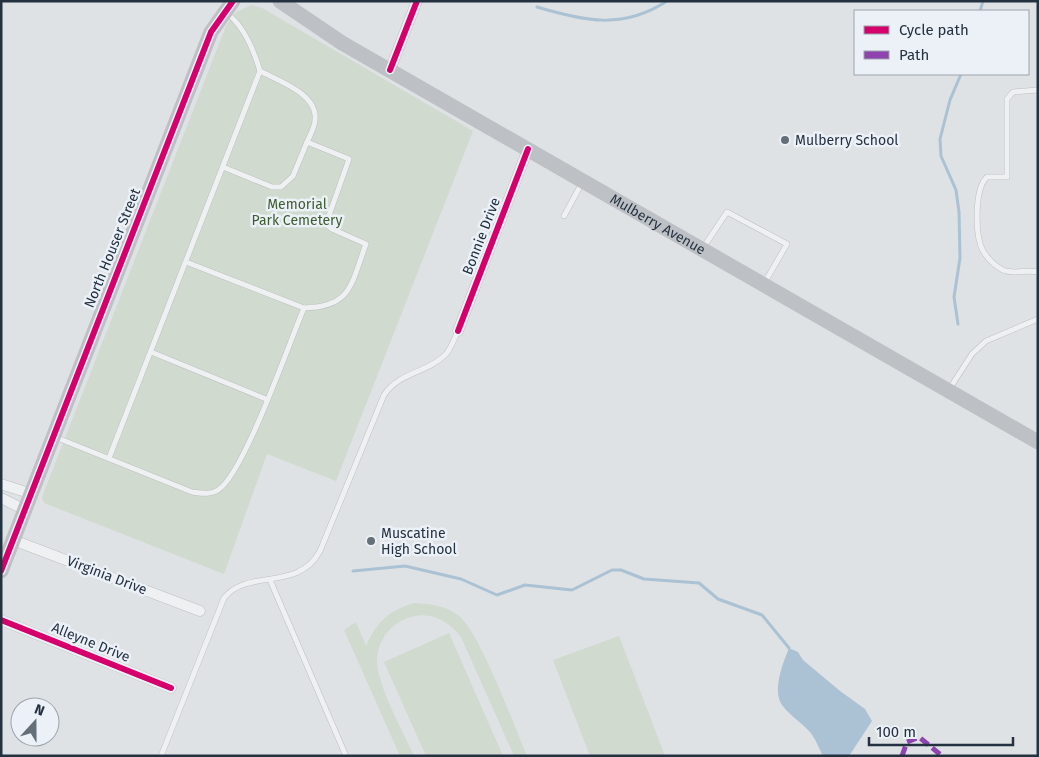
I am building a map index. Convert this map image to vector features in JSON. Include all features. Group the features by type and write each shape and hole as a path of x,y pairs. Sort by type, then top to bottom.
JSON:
{"main road":[{"name":"Mulberry Avenue","path":"280,1 325,32 390,70 1038,442"},
{"name":"North Houser Street","path":"1,571 211,32 229,7"}],"street":[{"path":"390,70 417,1"},
{"name":"Bonnie Drive","path":"458,331 528,149"},
{"path":"1,484 32,494"},
{"path":"1,498 25,510"},
{"name":"Virginia Drive","path":"14,540 200,611"},
{"name":"Alleyne Drive","path":"1,620 171,688"}],"lane":[{"path":"109,458 260,71 255,54 229,7"},
{"path":"223,166 272,186 281,187 294,176 315,121 312,104 304,95 260,71"},
{"path":"1038,90 1013,92 1007,99 1007,177 987,177 981,182 979,189 978,232 982,250 989,259 1003,270 1010,272 1038,272"},
{"path":"186,262 304,308 324,308 340,301 351,285 366,244 332,229 326,224 349,160 307,142"},
{"path":"564,216 583,180"},
{"path":"702,248 727,212 787,244 764,285"},
{"path":"53,436 192,492 205,494 216,492 225,485 246,453 304,308"},
{"path":"948,391 972,354 986,341 1038,319"},
{"path":"160,756 224,598 234,589 298,573 313,562 320,551 384,395 395,382 431,364 446,354 458,331"},
{"path":"151,352 266,399"},
{"path":"270,580 346,756"}],"green space":[{"name":"Memorial Park Cemetery","path":"251,5 262,8 473,131 336,481 267,454 224,574 44,503 42,497 226,26 235,13"},
{"path":"414,603 447,609 458,615 467,625 486,659 527,756 514,756 461,637 447,623 435,617 422,615 405,619 390,630 384,637 377,655 379,674 385,694 414,756 400,756 344,630 356,622 366,646 384,618 397,609"},
{"path":"449,633 503,756 426,756 384,662"},
{"path":"619,636 665,756 590,756 553,660"}],"water":[{"path":"789,648 798,652 803,660 865,709 872,721 849,756 823,756 810,732 782,705 779,699 778,684"}],"waterway":[{"path":"537,7 571,16 603,20 635,16 667,1"},
{"path":"980,10 983,1"},
{"path":"958,324 954,297 960,258 959,212 956,190 941,156 940,139 950,100 961,75"},
{"path":"353,571 405,566 461,579 497,595 525,585 572,590 612,570 621,570 644,579 699,583 718,599 762,615 789,648"}],"marked path":[{"path":"902,756 907,742 919,737 942,756"}],"cycle path":[{"path":"1,571 211,32 233,1"},
{"path":"390,70 417,1"},
{"path":"458,331 528,149"},
{"path":"1,620 171,688"}],"place":[{"name":"Mulberry School","path":"785,140"},
{"name":"Muscatine High School","path":"371,541"}]}
